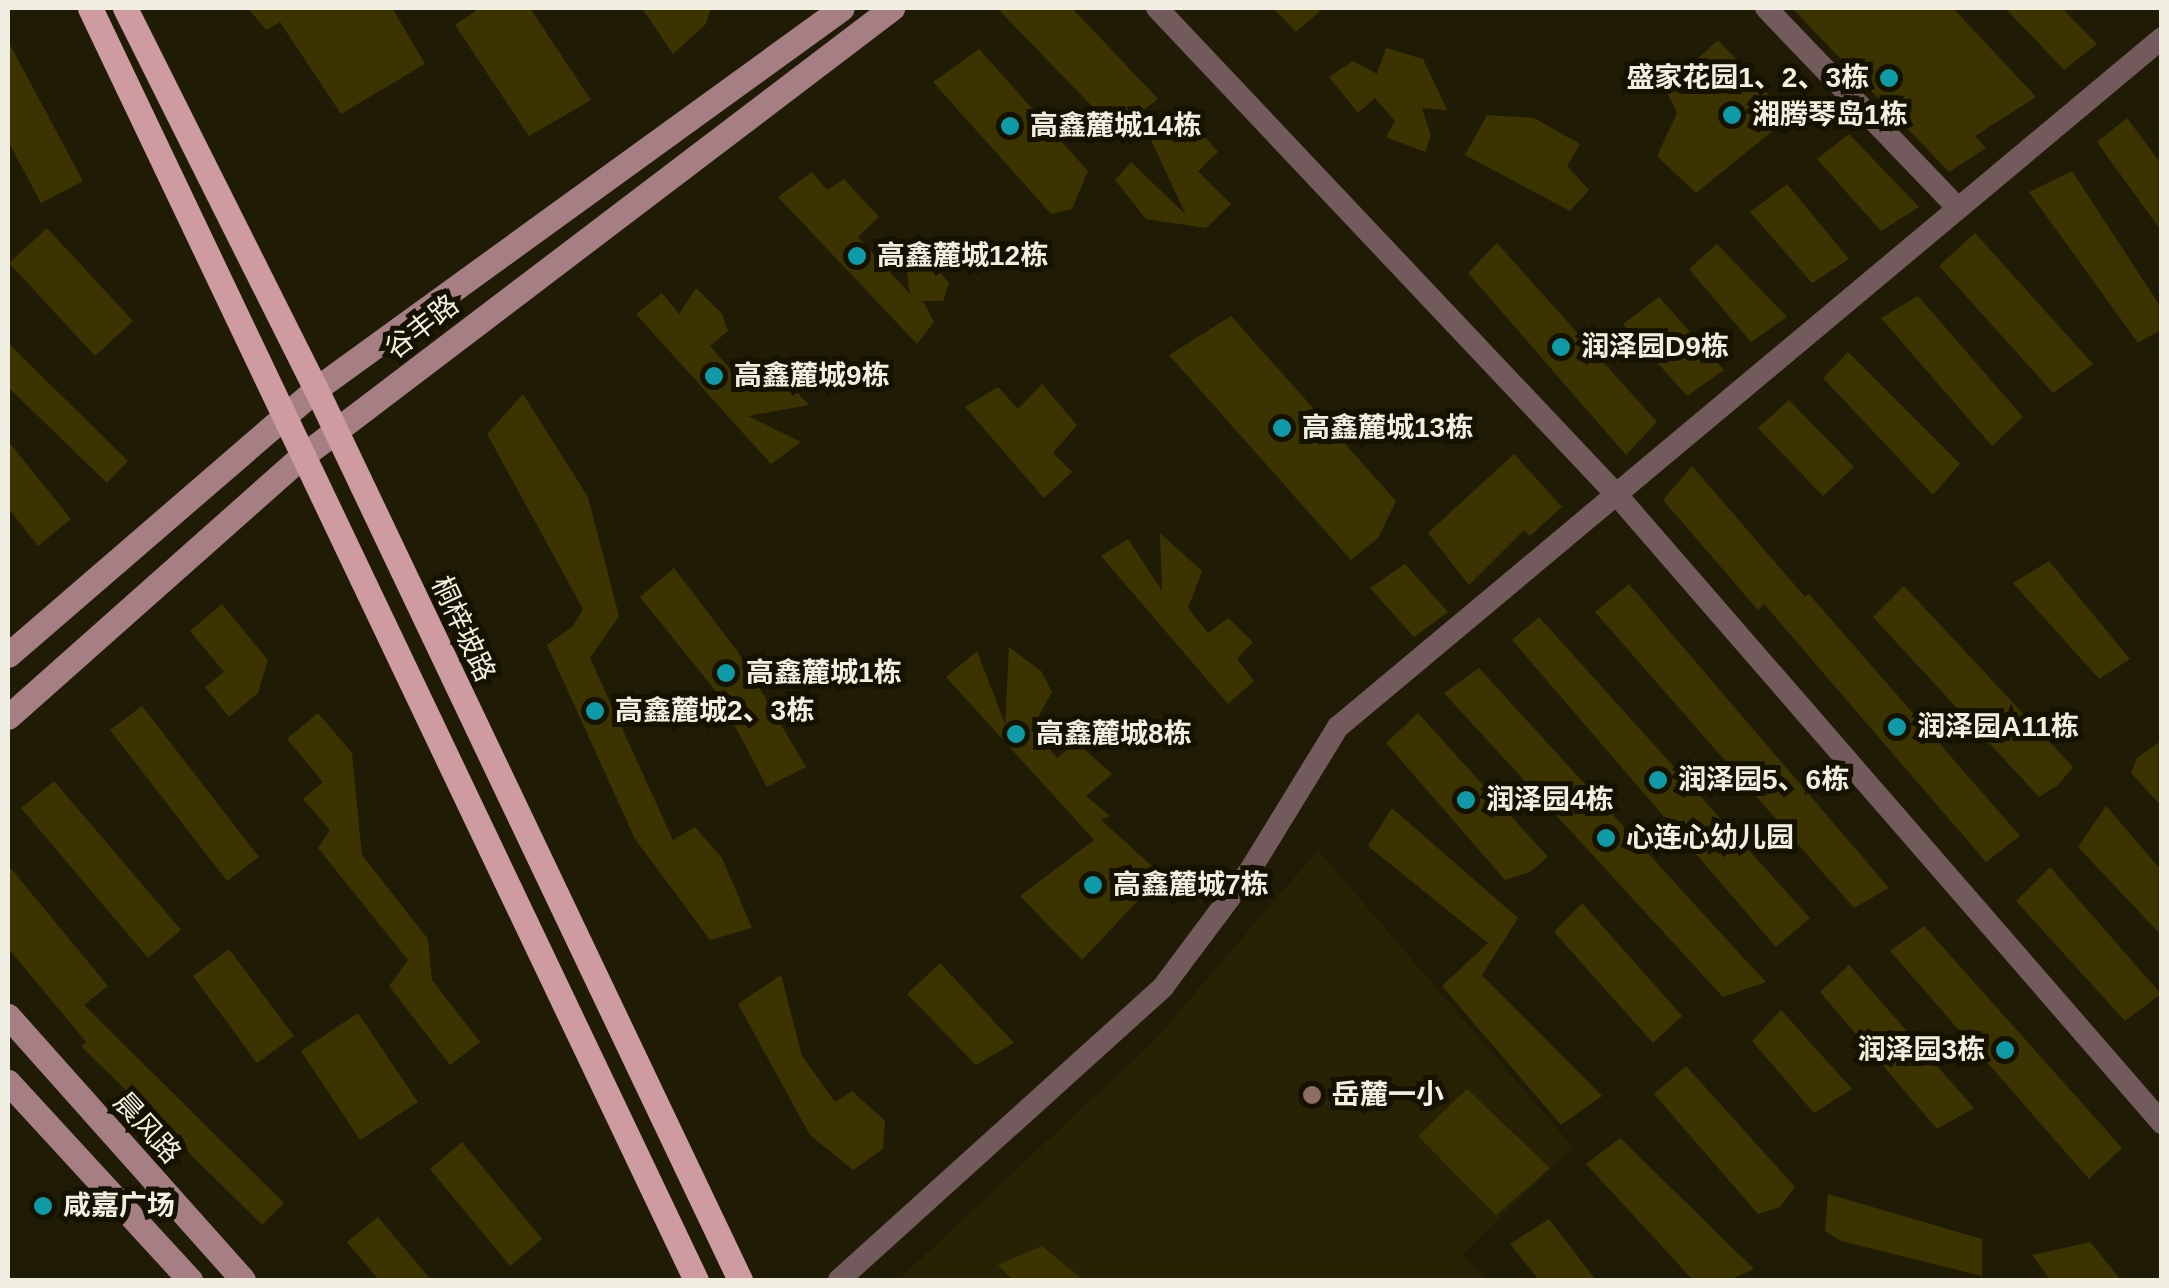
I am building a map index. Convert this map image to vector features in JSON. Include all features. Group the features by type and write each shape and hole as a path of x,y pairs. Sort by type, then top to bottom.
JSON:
{"main road":[{"path":"90,8 300,458 696,1280"},
{"name":"桐梓坡路","path":"125,8 316,389 740,1280"}],"street":[{"name":"谷丰路","path":"8,655 316,389 842,8"},
{"name":"谷丰路","path":"8,716 300,458 892,8"},
{"path":"1157,8 1616,494 2162,1123"},
{"path":"1766,8 1958,208"},
{"path":"840,1280 1163,987 1248,872 1338,728 2162,38"},
{"name":"晨风路","path":"8,1016 242,1280"},
{"path":"8,1082 190,1280"}],"shaded area":[{"name":"岳麓一小","path":"1318,850 1573,1147 1463,1254 1486,1280 898,1280 1153,1042"}],"building":[{"path":"248,8 392,8 425,64 341,114 280,22 266,30"},
{"path":"480,8 530,8 591,100 529,136 455,25"},
{"path":"642,8 711,8 706,24 673,54"},
{"path":"997,8 1072,8 1158,99 1116,131"},
{"path":"1273,8 1324,8 1296,32"},
{"path":"1792,8 1953,8 2036,97 1975,136 1986,148 1949,172"},
{"path":"2005,8 2062,8 2097,44 2064,70"},
{"name":"湘腾琴岛1栋","path":"1718,40 1790,117 1696,193 1657,156 1677,113 1665,88"},
{"path":"8,41 83,181 41,203 8,141"},
{"path":"1386,48 1423,59 1447,110 1422,108 1431,136 1425,152 1386,137 1395,121 1375,98 1358,113 1329,77 1353,61 1377,74"},
{"name":"高鑫麓城14栋","path":"979,49 1088,171 1072,209 1051,214 933,82"},
{"path":"1184,112 1218,152 1198,171 1231,204 1206,228 1146,219 1115,180 1131,162 1186,215 1151,140"},
{"path":"1487,115 1534,118 1580,144 1567,166 1589,190 1570,211 1465,155"},
{"path":"2127,118 2162,165 2162,232 2097,142"},
{"path":"1849,134 1919,207 1881,231 1817,159"},
{"path":"2072,171 2162,309 2162,329 2138,343 2029,192"},
{"name":"高鑫麓城12栋","path":"812,172 827,190 844,179 879,217 858,237 910,294 903,244 918,247 949,283 943,301 923,301 934,322 917,344 778,197"},
{"path":"1787,184 1849,259 1812,283 1750,212"},
{"path":"47,228 133,321 95,356 9,263"},
{"path":"1975,233 2093,364 2053,393 1939,266"},
{"name":"润泽园D9栋","path":"1497,243 1657,422 1626,455 1468,273"},
{"path":"1717,244 1787,317 1751,342 1689,269"},
{"name":"高鑫麓城9栋","path":"696,288 722,314 728,331 710,346 747,388 772,365 809,405 748,416 801,442 771,464 636,314 662,293 679,314"},
{"path":"1918,296 2023,417 1992,446 1881,318"},
{"path":"1659,297 1724,370 1687,396 1623,324"},
{"name":"高鑫麓城13栋","path":"1231,316 1396,501 1378,538 1351,560 1169,355"},
{"path":"8,343 128,461 107,483 8,387"},
{"path":"1848,352 1960,464 1933,495 1823,378"},
{"path":"1042,384 1077,425 1053,453 1072,472 1044,498 965,407 998,387 1018,409"},
{"name":"高鑫麓城2、3栋","path":"523,394 588,497 619,616 590,658 673,840 695,827 722,858 752,928 710,940 635,839 547,645 573,626 583,609 487,434"},
{"path":"1789,400 1854,467 1823,496 1758,428"},
{"path":"8,441 71,519 38,546 8,508"},
{"path":"1514,454 1562,507 1530,536 1524,530 1469,585 1428,533"},
{"name":"润泽园A11栋","path":"1692,466 2020,836 1986,862 1764,604 1758,610 1663,500"},
{"path":"1160,533 1202,571 1188,608 1208,633 1228,618 1253,642 1237,659 1254,681 1228,704 1101,556 1128,539 1162,591"},
{"path":"2049,561 2130,659 2099,679 2013,583"},
{"path":"1405,564 1448,612 1414,637 1370,588"},
{"name":"高鑫麓城1栋","path":"674,568 738,652 806,767 767,787 718,694 640,597"},
{"path":"1629,584 1889,888 1854,908 1595,612"},
{"path":"1904,586 2073,767 2058,785 2039,797 1873,617"},
{"path":"222,604 268,660 258,693 229,717 205,687 224,672 190,631"},
{"name":"润泽园5、6栋","path":"1539,617 1810,918 1776,947 1512,640"},
{"path":"1009,647 1041,671 1052,692 1031,730 1057,758 1076,742 1112,774 1086,796 1110,816 1101,820 1162,875 1082,960 1020,896 1094,840 946,677 977,651 1005,724"},
{"name":"心连心幼儿园","path":"1479,668 1766,982 1723,997 1444,693"},
{"path":"142,706 259,857 227,881 110,730"},
{"path":"318,713 352,753 362,855 428,939 432,980 480,1042 450,1065 389,986 408,960 318,848 330,830 303,799 323,782 287,739"},
{"name":"润泽园4栋","path":"1418,713 1548,857 1530,872 1505,880 1386,743"},
{"path":"2162,740 2162,807 2131,773 2137,758"},
{"path":"54,781 181,930 148,958 21,808"},
{"path":"2106,806 2162,871 2162,936 2078,847"},
{"path":"1392,808 1518,918 1482,975 1602,1096 1561,1125 1442,986 1488,943 1368,846"},
{"path":"8,865 108,986 84,1005 284,1203 262,1225 81,1046 86,1042 8,948"},
{"path":"2050,867 2161,994 2125,1021 2016,901"},
{"path":"1582,903 1682,1016 1653,1043 1554,932"},
{"name":"润泽园3栋","path":"1924,926 2122,1148 2089,1179 1890,951"},
{"path":"229,949 294,1036 257,1063 193,976"},
{"path":"940,963 1014,1043 976,1065 907,994"},
{"path":"1849,965 1974,1108 1937,1129 1820,992"},
{"path":"781,975 802,1056 835,1102 852,1091 885,1121 883,1149 853,1170 810,1135 738,1004"},
{"path":"1781,1010 1852,1089 1814,1113 1752,1041"},
{"path":"358,1013 418,1102 360,1140 301,1051"},
{"path":"1686,1066 1795,1187 1780,1207 1758,1214 1654,1094"},
{"path":"1467,1089 1550,1168 1496,1215 1418,1136"},
{"path":"1620,1138 1754,1269 1729,1280 1693,1280 1586,1164"},
{"path":"462,1142 542,1239 510,1266 430,1169"},
{"path":"1828,1194 1982,1239 1982,1276 1841,1241 1825,1231"},
{"path":"378,1217 431,1280 379,1280 347,1242"},
{"path":"1549,1219 1596,1280 1539,1280 1510,1244"},
{"path":"2090,1242 2121,1280 2050,1280 2032,1255"},
{"path":"1042,1246 1083,1280 1013,1280 998,1265"}],"place":[{"name":"盛家花园1、2、3栋","path":"1889,78"},
{"name":"湘腾琴岛1栋","path":"1732,115"},
{"name":"高鑫麓城14栋","path":"1010,126"},
{"name":"高鑫麓城12栋","path":"857,256"},
{"name":"润泽园D9栋","path":"1561,347"},
{"name":"高鑫麓城9栋","path":"714,376"},
{"name":"高鑫麓城13栋","path":"1282,428"},
{"name":"高鑫麓城1栋","path":"726,673"},
{"name":"高鑫麓城2、3栋","path":"595,711"},
{"name":"润泽园A11栋","path":"1897,727"},
{"name":"高鑫麓城8栋","path":"1016,734"},
{"name":"润泽园5、6栋","path":"1658,780"},
{"name":"润泽园4栋","path":"1466,800"},
{"name":"心连心幼儿园","path":"1606,838"},
{"name":"高鑫麓城7栋","path":"1093,885"},
{"name":"润泽园3栋","path":"2005,1050"},
{"name":"岳麓一小","path":"1312,1095"},
{"name":"咸嘉广场","path":"43,1206"}]}
